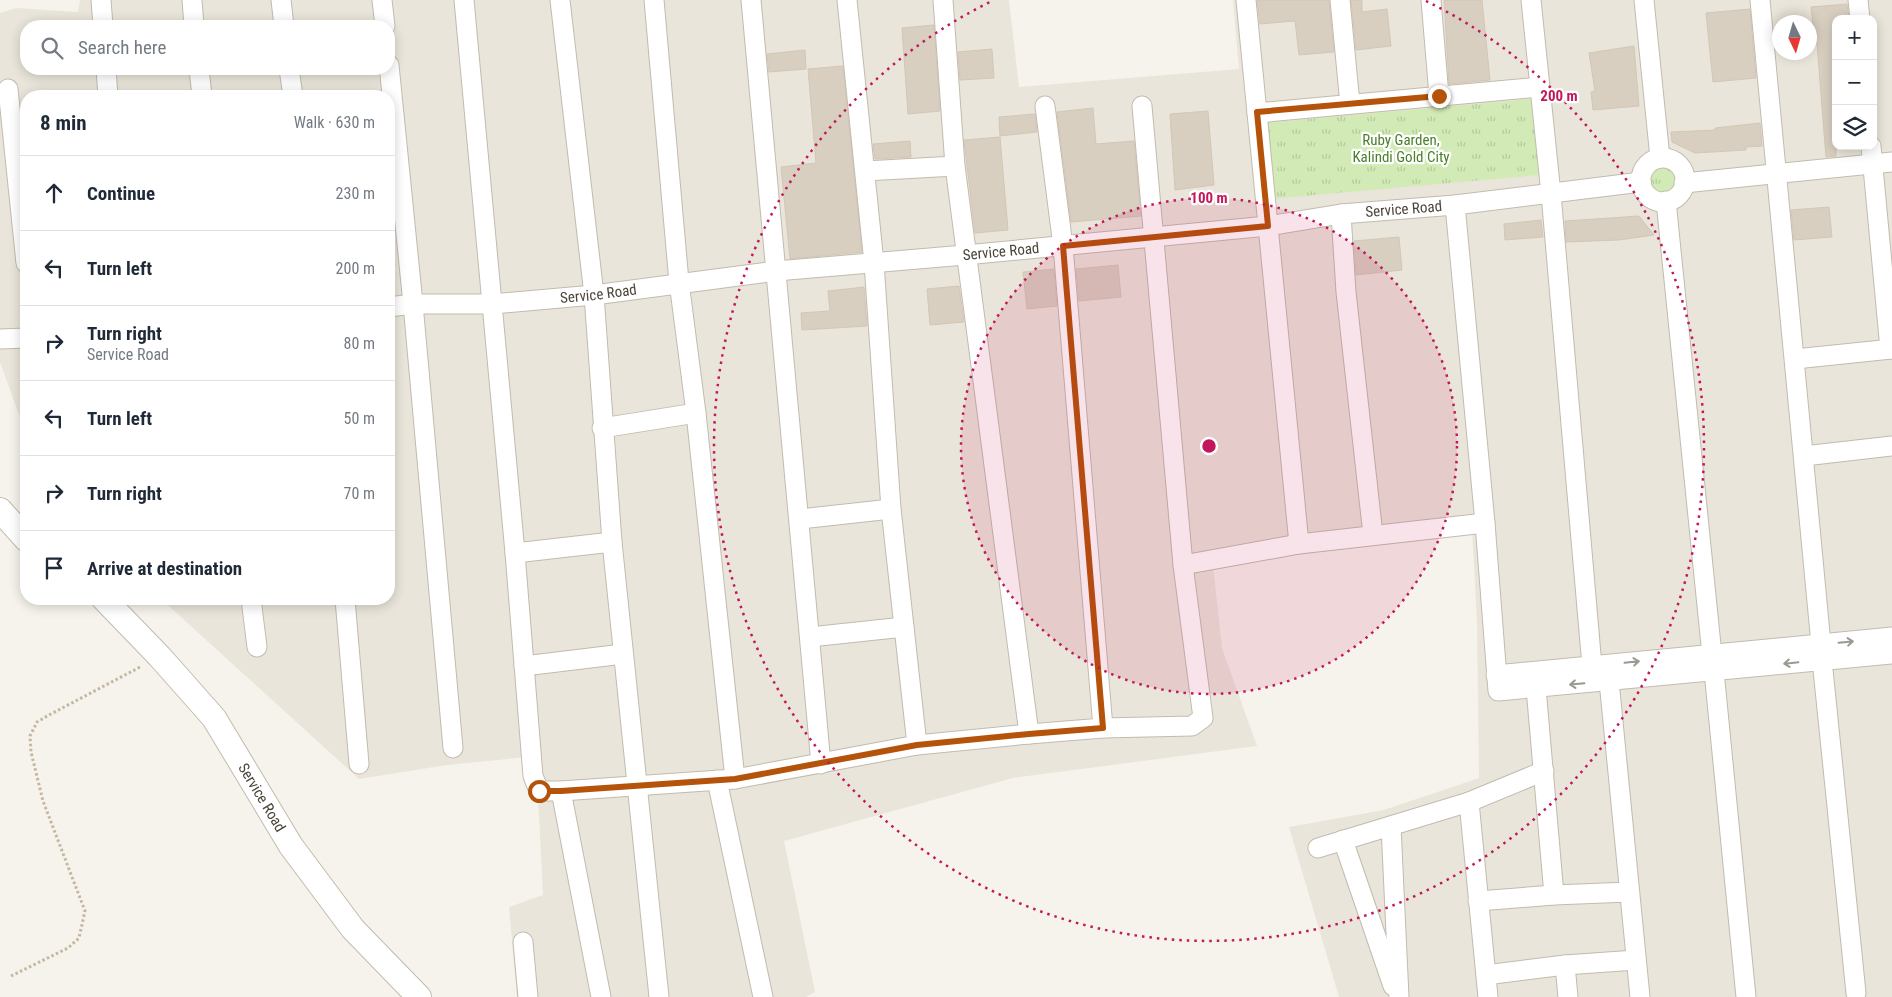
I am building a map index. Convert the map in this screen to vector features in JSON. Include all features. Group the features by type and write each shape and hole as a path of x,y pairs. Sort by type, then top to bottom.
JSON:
{"street":[{"path":"101,0 103,20"},
{"path":"192,0 194,20"},
{"path":"280,0 283,20"},
{"path":"382,0 384,20"},
{"path":"464,0 515,553 533,776 539,791 726,779 821,764 917,745 1103,728 1192,726 1202,718 1183,565 1142,106"},
{"path":"560,0 594,295 602,428 612,542 659,997"},
{"path":"654,0 679,282 696,413 726,779 763,997"},
{"path":"751,0 821,764"},
{"path":"847,0 874,264 891,509 917,745"},
{"path":"943,0 955,166 965,255 1029,734"},
{"path":"1246,0 1298,544"},
{"path":"1340,0 1350,104"},
{"path":"1431,0 1439,96"},
{"path":"1531,0 1551,194 1592,666"},
{"path":"1644,0 1660,158"},
{"path":"1760,0 1856,993"},
{"path":"1858,0 1860,15"},
{"path":"106,75 108,90"},
{"path":"200,75 201,90"},
{"path":"291,75 292,90"},
{"path":"389,75 390,90"},
{"path":"1257,112 1540,87"},
{"path":"8,89 20,205"},
{"path":"1045,106 1063,246 1103,728"},
{"path":"1684,183 1777,172 1872,155 1892,162"},
{"path":"1795,359 1891,349 1872,155"},
{"path":"1660,158 1674,162 1680,167 1684,183 1676,198 1658,201 1647,196 1641,182 1643,170 1647,164 1660,158"},
{"path":"865,171 955,166"},
{"name":"Service Road","path":"395,306 413,304 492,304 594,295 679,282 776,271 874,264 1268,226 1341,214 1455,205 1641,182"},
{"path":"395,188 396,209 413,304 453,748"},
{"path":"1666,201 1746,997"},
{"path":"1455,205 1498,691 1609,681 1713,663 1822,652 1892,638"},
{"path":"1341,214 1346,292 1373,536"},
{"path":"0,339 20,338"},
{"path":"602,428 696,413"},
{"path":"1804,456 1892,446"},
{"path":"800,519 891,509"},
{"path":"0,510 20,532"},
{"path":"1183,565 1298,544 1484,524"},
{"path":"515,553 612,542"},
{"name":"Service Road","path":"110,605 160,657 214,718 291,846 353,929 419,997"},
{"path":"252,605 256,647"},
{"path":"346,605 359,764"},
{"path":"810,637 904,627"},
{"path":"1822,652 1892,654"},
{"path":"524,666 623,654"},
{"path":"1496,675 1592,666 1713,663"},
{"path":"1609,681 1640,997"},
{"path":"1536,688 1554,895"},
{"path":"1318,848 1469,802 1544,771"},
{"path":"561,791 601,997"},
{"path":"1469,802 1488,997"},
{"path":"1391,826 1398,997"},
{"path":"1343,840 1398,997"},
{"path":"1478,901 1630,892"},
{"path":"524,942 528,997"},
{"path":"1486,975 1565,965 1636,960"},
{"path":"1565,965 1568,997"}],"path":[{"path":"11,976 68,948 80,938 85,912 43,801 31,752 30,736 37,722 160,657"}],"shaded area":[{"path":"80,0 1009,0 1019,87 1239,69 1233,0 1892,0 1892,997 1339,997 1289,827 1384,810 1479,778 1477,623 1472,528 1212,555 1222,648 1257,746 1013,778 784,841 815,992 806,997 517,997 509,907 543,895 536,756 447,765 359,779 168,605 395,605 395,90 20,90 20,417 0,362 0,13 16,8 78,12"}],"green space":[{"name":"Ruby Garden, Kalindi Gold City","path":"1532,99 1539,175 1270,199 1264,123"},
{"path":"1658,159 1666,159 1677,165 1683,180 1677,195 1666,201 1658,201 1647,195 1641,184 1641,176 1647,165"}],"building":[{"path":"1257,0 1329,0 1334,52 1299,55 1295,21 1260,24"},
{"path":"1351,0 1362,0 1362,12 1387,9 1391,46 1356,50"},
{"path":"1444,0 1482,0 1490,80 1449,84"},
{"path":"1847,4 1848,15 1832,15 1832,150 1836,150 1836,156 1826,157 1817,44 1817,15 1812,15 1811,7"},
{"path":"1750,9 1756,78 1713,82 1706,13"},
{"path":"934,25 940,111 908,114 902,28"},
{"path":"1634,46 1639,106 1593,110 1591,92 1595,91 1589,53"},
{"path":"992,49 994,78 960,80 958,52"},
{"path":"805,50 806,69 769,72 767,54"},
{"path":"843,66 862,252 790,259 781,167 816,163 808,69"},
{"path":"1093,108 1096,144 1134,141 1141,216 1071,222 1057,112"},
{"path":"1208,111 1214,185 1175,190 1170,114"},
{"path":"1035,114 1037,132 1000,136 999,117"},
{"path":"1760,123 1762,146 1746,147 1746,150 1695,153 1672,142 1671,132 1715,130 1715,128"},
{"path":"1000,137 1008,230 975,233 964,140"},
{"path":"910,141 911,157 875,159 873,144"},
{"path":"1829,207 1832,237 1794,240 1791,210"},
{"path":"1639,216 1654,235 1619,240 1566,242 1565,221"},
{"path":"1541,220 1543,237 1505,240 1504,224"},
{"path":"1399,237 1402,270 1356,275 1354,241"},
{"path":"1118,265 1121,297 1079,301 1076,269"},
{"path":"1054,269 1057,306 1027,309 1023,272"},
{"path":"959,286 964,322 930,325 927,289"},
{"path":"864,287 867,326 802,330 801,313 830,311 828,291"}],"route":[{"path":"539,791 735,779 917,745 1103,728 1063,246 1268,226 1257,112 1439,96"}]}
